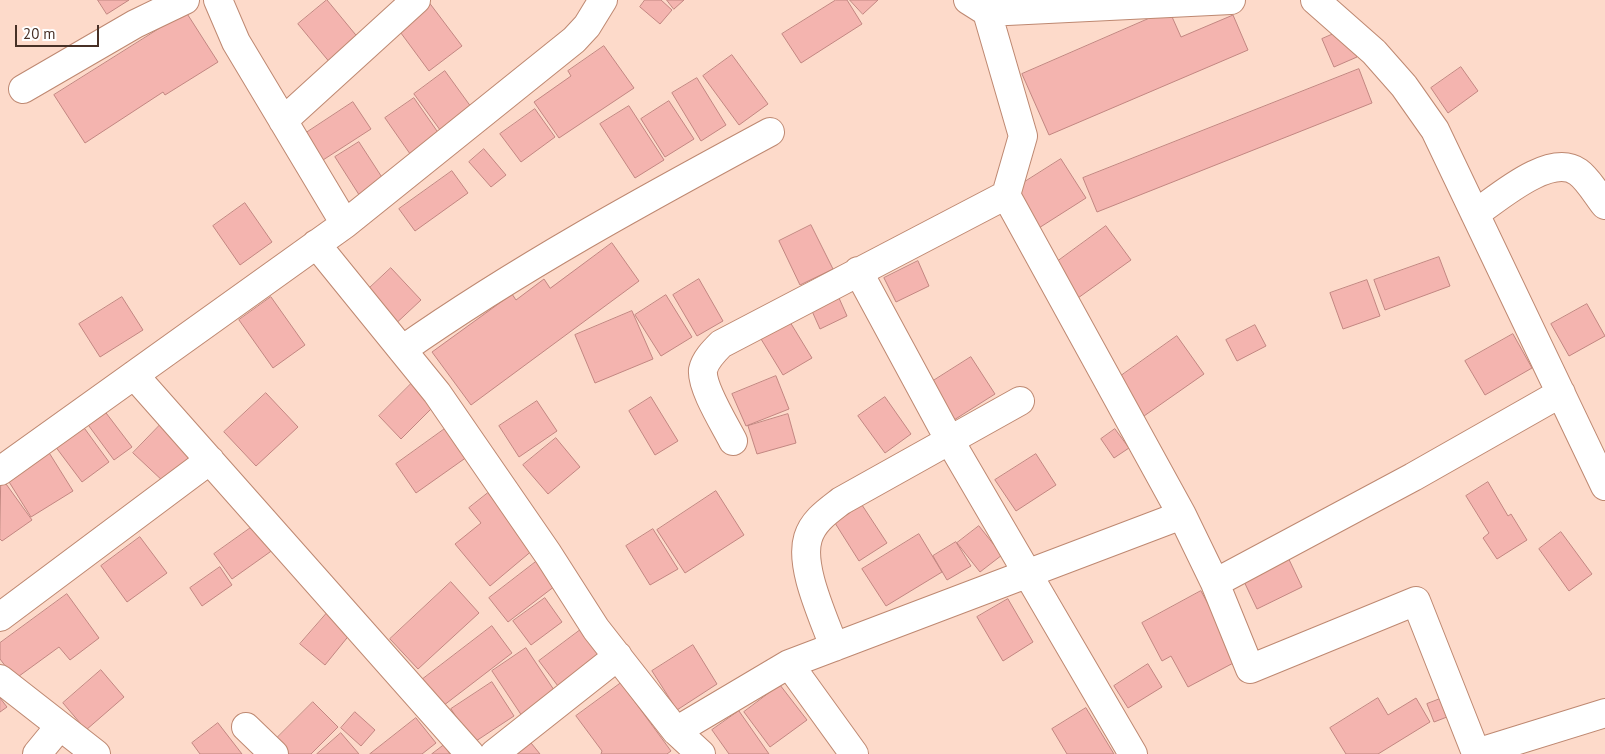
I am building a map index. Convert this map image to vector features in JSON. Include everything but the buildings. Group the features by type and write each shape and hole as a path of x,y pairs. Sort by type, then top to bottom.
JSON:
{"street":[{"path":"23,88 135,24 185,0"},
{"path":"218,0 236,42 345,224"},
{"path":"283,121 416,0"},
{"path":"1231,0 978,6 1023,136 1006,195 1182,515 1215,583 1250,670 1416,601 1476,754 1605,713"},
{"path":"1315,0 1374,52 1404,86 1435,130 1605,486"},
{"path":"0,471 345,224 574,40 586,26 595,3"},
{"path":"402,350 462,308 578,238 770,132"},
{"path":"1475,214 1536,174 1558,167 1578,172 1605,205"},
{"path":"733,441 705,384 703,369 709,356 720,344 739,332 1006,195"},
{"path":"316,244 437,393 548,554 596,629 676,731 702,754"},
{"path":"858,271 950,441 1133,754"},
{"path":"134,375 470,754"},
{"path":"1215,583 1412,477 1561,393"},
{"path":"834,647 805,555 808,536 820,516 841,501 1020,401"},
{"path":"0,616 210,460"},
{"path":"676,731 788,664 1182,515"},
{"path":"494,754 618,656"},
{"path":"788,664 852,753"},
{"path":"0,678 96,754"},
{"path":"37,754 60,726"},
{"path":"246,727 274,754"}]}
